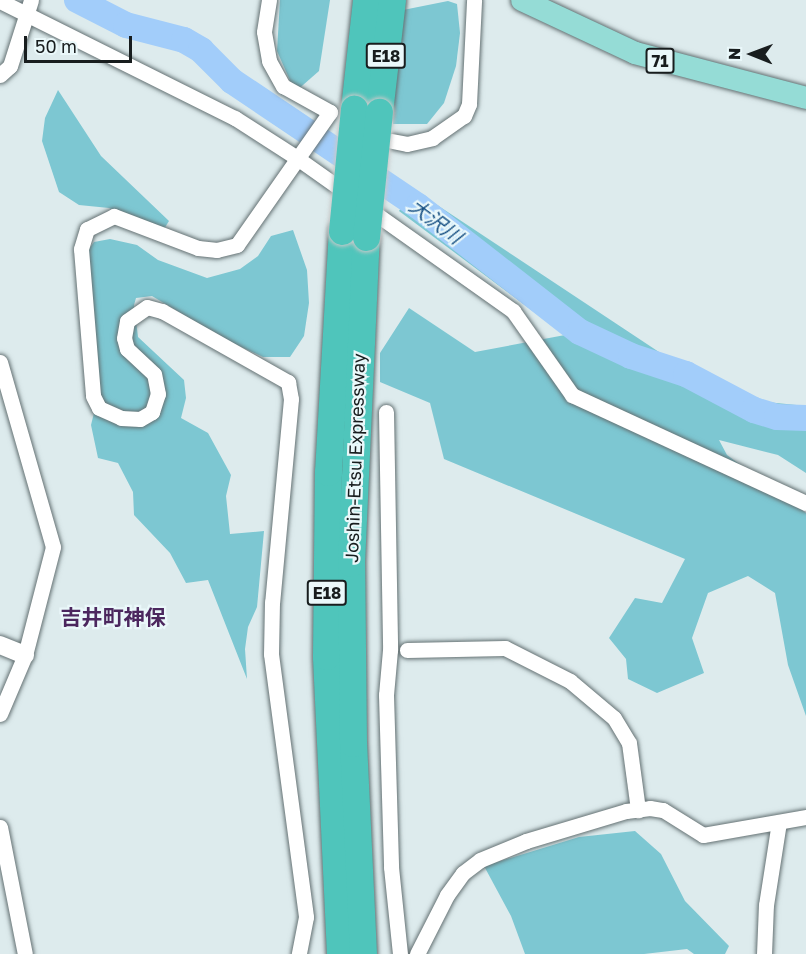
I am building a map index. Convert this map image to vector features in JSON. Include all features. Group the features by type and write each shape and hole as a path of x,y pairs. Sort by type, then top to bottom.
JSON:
{"highway":[{"name":"Joshin-Etsu Expressway","path":"340,954 331,831 326,656 328,472 366,111 366,0"},
{"name":"Joshin-Etsu Expressway","path":"366,111 392,0"},
{"name":"Joshin-Etsu Expressway","path":"354,234 356,388 351,563 353,743 363,954"}],"main road":[{"name":"71","path":"522,0 635,53 806,98"}],"street":[{"path":"269,0 264,32 269,61 283,86 330,112 237,245 217,250 198,248 114,216 87,229 81,249 93,396 99,408 121,417 140,419 152,412 158,394 154,375 127,349 124,338 127,321 147,307 162,311 288,382 291,399 272,602 271,654 306,917 299,954"},
{"path":"392,141 414,143 432,138 464,116 469,105 474,0"},
{"path":"0,1 29,6 235,118 297,158 513,311 572,395 806,502"},
{"path":"0,75 10,66 29,6"},
{"path":"0,362 53,547 25,655 0,714"},
{"path":"386,412 390,650 386,696 391,867 400,954"},
{"path":"0,645 25,655"},
{"path":"407,650 505,648 570,681 614,718 629,743 638,810"},
{"path":"417,954 447,895 480,860 526,841 638,810 663,810 703,835 806,817"},
{"path":"764,954 766,905 779,822"},
{"path":"0,827 25,954"}],"shaded area":[{"path":"280,0 330,0 319,71 295,92 277,51"},
{"path":"448,1 457,4 460,33 456,66 444,103 427,124 393,124 389,105 403,10"},
{"path":"58,90 101,156 169,221 164,229 109,208 79,205 59,192 42,141 45,118"},
{"path":"413,189 662,354 756,401 806,406 806,473 778,455 719,440 727,455 806,513 806,716 788,665 775,593 748,576 708,593 692,638 704,673 657,693 628,679 626,659 609,638 635,598 662,603 685,559 444,459 430,403 380,382 380,353 409,308 475,352 565,335 399,211"},
{"path":"293,230 307,270 309,303 304,336 290,357 263,357 226,340 152,296 136,298 134,305 138,337 184,380 186,398 181,418 208,433 231,475 226,496 230,534 264,531 257,607 248,627 245,649 247,679 208,580 186,583 170,553 134,515 133,492 118,463 98,458 91,425 99,393 86,253 94,242 110,239 137,245 158,260 207,278 240,269 258,256 271,236"},
{"path":"635,831 661,854 685,901 729,946 725,954 694,954 687,949 644,954 525,954 511,916 484,866 579,837"}],"waterway":[{"name":"大沢川","path":"77,0 126,25 184,40 201,50 232,81 418,206 580,332 631,356 686,374 754,410 777,417 806,418"}],"district":[{"name":"吉井町神保","path":"113,617"}]}
